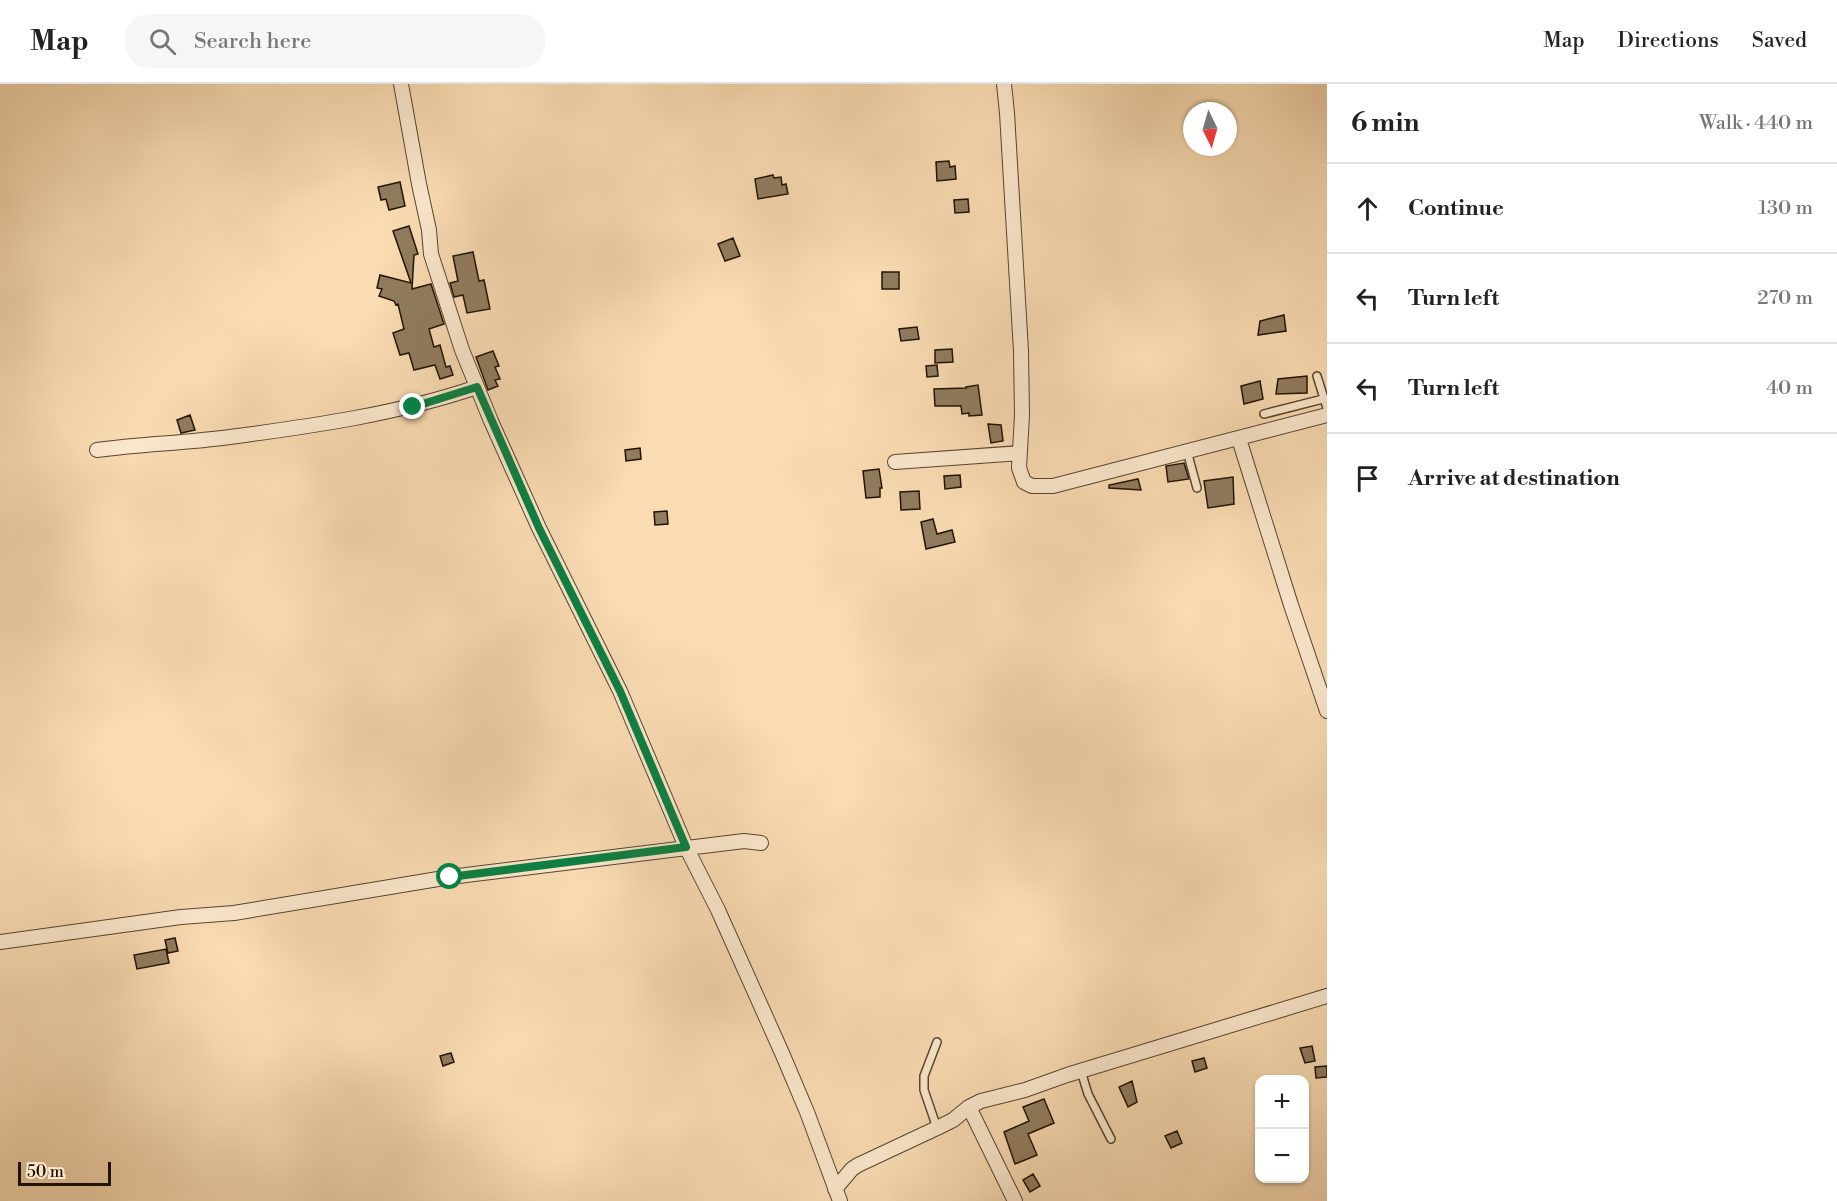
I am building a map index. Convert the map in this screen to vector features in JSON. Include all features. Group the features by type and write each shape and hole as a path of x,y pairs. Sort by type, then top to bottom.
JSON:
{"street":[{"path":"401,84 429,230 431,254 462,350 539,528 620,691 686,847 718,910 786,1063 818,1140 837,1195"},
{"path":"1004,84 1022,351 1020,468 1024,482 1032,486 1053,486 1327,415"},
{"path":"97,450 139,444 229,437 353,418 413,407 477,387"},
{"path":"1239,438 1327,711"},
{"path":"895,462 1020,453"},
{"path":"0,942 182,917 234,913 450,877 686,847 744,841 761,843"},
{"path":"837,1195 852,1169 858,1165 953,1120 981,1101 1025,1090 1327,996"},
{"path":"969,1107 1015,1201"}],"lane":[{"path":"1317,376 1327,408"},
{"path":"1264,414 1323,399"},
{"path":"1187,452 1197,488"},
{"path":"937,1042 924,1077 924,1090 937,1128"},
{"path":"1081,1071 1088,1094 1111,1139"}],"building":[{"path":"949,161 950,167 955,166 956,179 937,181 936,162"},
{"path":"773,175 774,178 781,177 782,185 786,184 788,194 758,199 755,179"},
{"path":"400,182 405,206 389,210 386,199 381,200 378,187"},
{"path":"968,199 969,212 955,213 954,200"},
{"path":"409,226 418,254 414,255 412,289 431,284 444,324 429,329 434,347 440,345 446,367 450,366 453,375 440,379 435,365 414,370 409,353 400,355 393,333 404,329 398,304 379,296 382,289 377,288 380,275 411,283 393,231"},
{"path":"733,238 740,256 725,261 718,244"},
{"path":"473,252 479,281 484,280 490,309 467,313 463,295 454,297 450,283 458,281 453,256"},
{"path":"882,272 899,272 899,289 882,289"},
{"path":"1284,315 1286,331 1258,335 1260,321"},
{"path":"917,327 919,339 901,341 899,329"},
{"path":"952,349 953,362 935,363 935,350"},
{"path":"493,351 499,366 495,367 500,379 495,380 498,386 488,390 476,357"},
{"path":"937,365 938,376 927,377 926,366"},
{"path":"1307,376 1307,393 1276,394 1278,379"},
{"path":"1260,381 1263,399 1244,404 1241,386"},
{"path":"978,385 982,415 962,414 961,406 935,406 934,389 966,388"},
{"path":"190,415 195,430 181,433 177,420"},
{"path":"988,424 1001,425 1003,441 991,443"},
{"path":"640,448 641,459 626,461 625,450"},
{"path":"1184,463 1189,479 1168,482 1166,466"},
{"path":"879,469 882,488 880,488 880,497 866,498 863,471"},
{"path":"960,475 961,487 945,489 944,476"},
{"path":"1233,477 1234,504 1208,508 1204,481"},
{"path":"1138,479 1141,490 1109,488 1109,485"},
{"path":"919,491 920,509 901,510 900,492"},
{"path":"667,511 668,524 655,525 654,512"},
{"path":"933,519 937,534 952,530 955,542 926,549 921,522"},
{"path":"175,938 178,951 168,953 165,940"},
{"path":"166,949 169,963 137,969 134,955"},
{"path":"1312,1046 1315,1061 1305,1063 1300,1048"},
{"path":"451,1053 454,1062 443,1066 440,1056"},
{"path":"1204,1058 1207,1068 1195,1072 1192,1061"},
{"path":"1327,1066 1327,1077 1316,1078 1315,1067"},
{"path":"1132,1081 1137,1102 1128,1107 1119,1087"},
{"path":"1044,1099 1054,1123 1028,1134 1037,1155 1015,1164 1004,1132 1029,1121 1023,1107"},
{"path":"1177,1131 1182,1143 1171,1148 1165,1136"},
{"path":"1033,1174 1040,1186 1030,1192 1023,1180"}],"route":[{"path":"413,407 477,387 539,528 620,691 686,847 450,877"}]}
